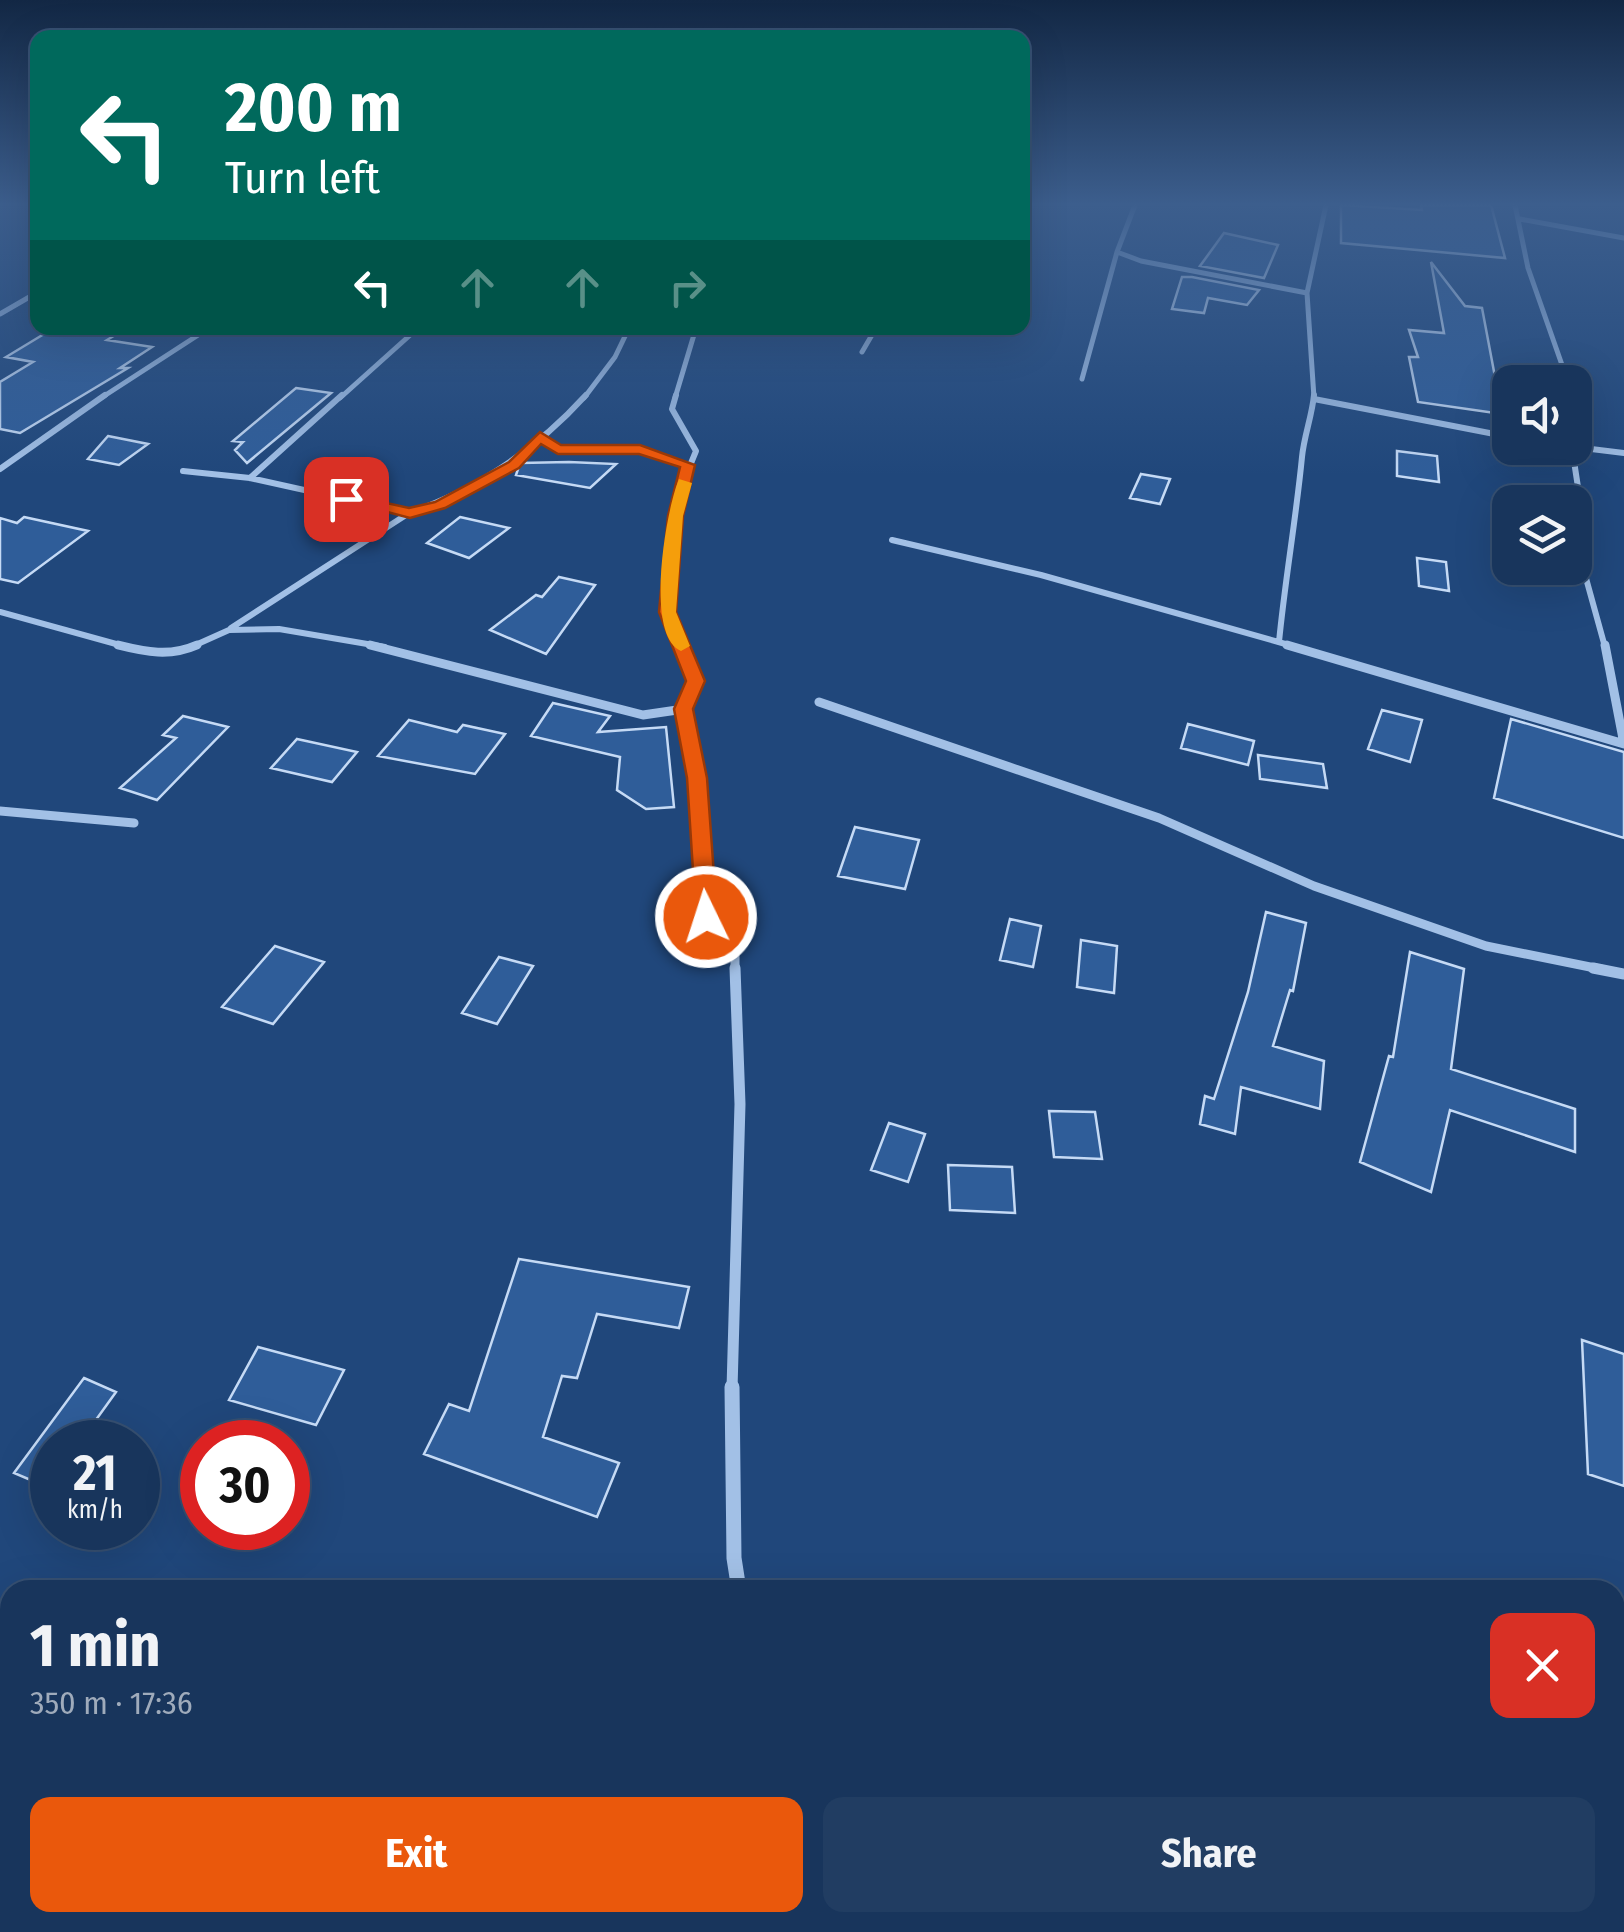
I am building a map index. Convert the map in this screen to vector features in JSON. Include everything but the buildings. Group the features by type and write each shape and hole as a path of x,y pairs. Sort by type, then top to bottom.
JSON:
{"street":[{"path":"1082,379 1105,295"},
{"path":"1280,642 1287,564 1299,508 1302,453 1314,398 1307,295"},
{"path":"1538,295 1562,365"},
{"path":"0,314 30,297"},
{"path":"0,469 62,422 199,335"},
{"path":"250,478 410,335"},
{"path":"0,612 148,652 182,652 229,630 410,513 440,505 514,465 600,378 625,335"},
{"path":"694,335 672,409 696,451 688,465 676,516 667,612 696,681 684,709 697,778 706,917"},
{"path":"862,352 872,335"},
{"path":"1314,398 1492,433"},
{"path":"540,437 558,450 640,450 688,465"},
{"path":"1592,448 1624,452"},
{"path":"892,540 929,552 1010,566 1624,744 1602,629 1584,571 1585,533 1576,465"},
{"path":"183,472 250,478 410,513"},
{"path":"229,630 279,629 385,647 643,715 684,709"},
{"path":"819,702 1159,818 1314,886 1486,946 1624,974"},
{"path":"0,811 134,823"},
{"path":"719,905 734,956 740,1104 731,1320 737,1580"}],"slow traffic":[{"path":"681,646 667,612 676,516 684,483"}],"route":[{"path":"346,499 410,513 440,505 514,465 540,437 558,450 640,450 688,465 676,516 667,612 696,681 684,709 697,778 706,917"}]}
